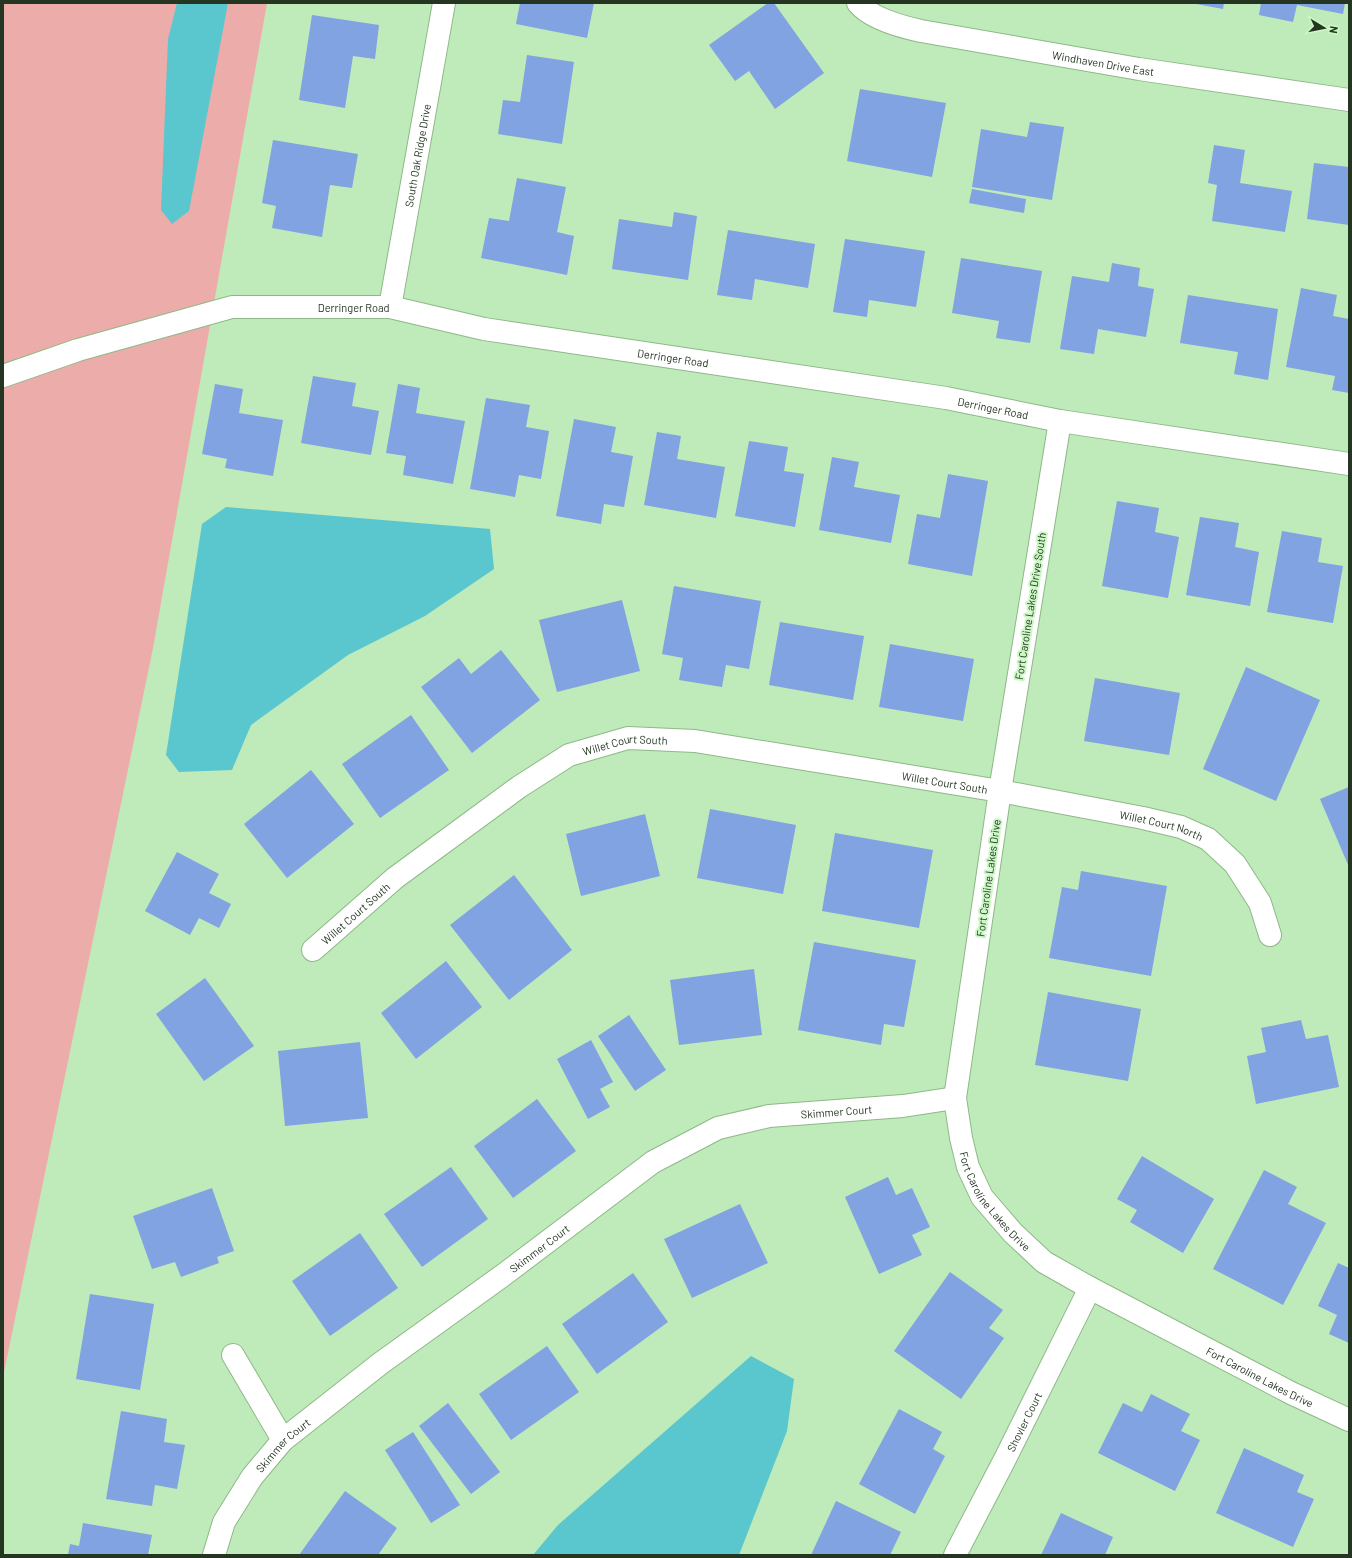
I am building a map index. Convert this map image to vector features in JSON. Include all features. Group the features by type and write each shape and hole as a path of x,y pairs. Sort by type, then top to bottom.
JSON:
{"street":[{"name":"South Oak Ridge Drive","path":"390,307 444,3"},
{"name":"Windhaven Drive East","path":"861,6 898,26 921,31 1139,69 1349,100"},
{"name":"Derringer Road","path":"3,376 78,350 232,307 390,307 484,329 946,398 1060,421 1349,464"},
{"name":"Fort Caroline Lakes Drive South","path":"1000,791 1060,421"},
{"name":"Willet Court South","path":"313,950 395,878 519,787 569,754 628,738 695,740 1000,791"},
{"name":"Willet Court North","path":"1000,791 1143,818 1181,828 1208,839 1235,864 1260,903 1270,935"},
{"name":"Fort Caroline Lakes Drive","path":"1000,791 955,1098 961,1138 968,1167 982,1196 1013,1233 1044,1262 1090,1288 1291,1393 1349,1420"},
{"name":"Skimmer Court","path":"214,1555 224,1522 252,1476 282,1440 381,1363 502,1276 653,1162 718,1128 769,1116 903,1106 955,1098"},
{"name":"Shovler Court","path":"955,1555 1004,1461 1090,1288"},
{"path":"233,1355 282,1440"}],"shaded area":[{"path":"3,3 267,3 153,648 3,1377"}],"water":[{"path":"177,3 228,3 189,211 172,224 161,210 168,39"},
{"path":"226,507 490,529 494,569 425,616 348,655 251,725 232,770 179,772 166,755 202,524"},
{"path":"751,1356 794,1379 787,1431 739,1555 533,1555 558,1525"}],"building":[{"path":"520,3 594,3 587,38 516,24"},
{"path":"768,3 774,3 824,73 775,109 749,71 735,81 709,45"},
{"path":"1191,3 1224,3 1223,9"},
{"path":"1261,3 1345,3 1343,14 1297,5 1293,22 1259,15"},
{"path":"312,15 379,25 375,59 353,56 345,108 299,100"},
{"path":"527,55 574,62 562,144 498,134 503,100 520,102"},
{"path":"860,89 946,103 932,177 847,161"},
{"path":"1030,122 1064,127 1052,200 972,187 981,129 1027,137"},
{"path":"273,140 358,154 352,188 330,185 322,237 272,228 276,206 262,203"},
{"path":"1214,145 1245,150 1240,183 1292,191 1285,232 1212,221 1217,185 1208,183"},
{"path":"1314,163 1349,167 1349,225 1307,219"},
{"path":"517,178 566,187 557,232 574,236 567,275 481,258 489,218 509,221"},
{"path":"972,189 1026,199 1024,213 969,203"},
{"path":"674,212 697,216 688,280 612,269 619,219 672,227"},
{"path":"728,230 815,244 808,288 755,279 752,300 717,295"},
{"path":"845,239 925,251 916,307 869,300 867,317 833,312"},
{"path":"961,258 1042,271 1030,343 996,338 999,321 952,313"},
{"path":"1112,263 1140,268 1138,286 1154,289 1146,337 1098,329 1094,354 1060,349 1072,276 1109,282"},
{"path":"1301,288 1337,295 1333,316 1349,319 1349,393 1332,390 1335,376 1286,367"},
{"path":"1188,295 1278,309 1268,380 1234,374 1238,352 1180,343"},
{"path":"313,376 356,383 352,406 379,411 371,455 301,443"},
{"path":"215,384 243,389 239,413 283,420 273,476 225,468 227,459 202,454"},
{"path":"398,384 420,388 416,413 465,421 453,484 403,475 406,456 386,453"},
{"path":"486,398 530,405 526,427 549,431 541,479 519,475 515,497 470,489"},
{"path":"574,419 616,427 611,452 633,456 624,507 604,504 601,524 556,516"},
{"path":"657,432 681,436 677,459 725,467 716,518 644,505"},
{"path":"749,441 788,447 784,471 804,474 795,527 735,516"},
{"path":"832,457 859,462 854,487 900,495 891,543 819,530"},
{"path":"948,474 988,481 972,576 908,564 917,514 940,518"},
{"path":"1117,501 1159,508 1155,532 1179,537 1168,598 1102,586"},
{"path":"1200,517 1239,523 1235,547 1259,552 1250,606 1186,595"},
{"path":"1282,531 1322,538 1318,562 1343,566 1333,623 1267,612"},
{"path":"674,586 761,601 749,669 726,665 722,687 679,680 683,658 662,654"},
{"path":"622,600 640,671 557,692 539,620"},
{"path":"780,622 864,636 853,700 769,685"},
{"path":"890,644 974,659 963,721 879,707"},
{"path":"501,650 540,700 472,753 421,687 459,658 471,674"},
{"path":"1246,667 1320,700 1276,801 1203,769"},
{"path":"1095,678 1180,693 1169,755 1084,741"},
{"path":"411,715 449,770 380,818 342,764"},
{"path":"311,770 354,824 287,878 244,824"},
{"path":"1349,787 1349,867 1320,799"},
{"path":"710,809 796,825 783,894 697,878"},
{"path":"645,814 660,876 581,896 566,834"},
{"path":"835,833 933,850 919,928 822,911"},
{"path":"177,852 219,874 209,893 231,904 219,928 199,918 190,935 145,911"},
{"path":"1081,871 1167,886 1151,976 1049,958 1062,887 1078,890"},
{"path":"514,875 572,950 509,1000 450,925"},
{"path":"814,942 916,960 904,1027 884,1024 881,1045 798,1030"},
{"path":"446,961 482,1007 416,1059 381,1013"},
{"path":"754,969 762,1035 679,1045 670,980"},
{"path":"205,978 254,1046 204,1081 156,1014"},
{"path":"1048,992 1141,1009 1128,1081 1035,1065"},
{"path":"629,1015 666,1070 635,1091 598,1036"},
{"path":"1301,1020 1306,1039 1328,1035 1339,1087 1256,1104 1247,1056 1266,1052 1261,1028"},
{"path":"591,1040 613,1082 600,1089 610,1107 588,1119 557,1059"},
{"path":"360,1042 368,1118 285,1126 278,1051"},
{"path":"537,1099 576,1151 513,1198 474,1146"},
{"path":"1142,1156 1214,1199 1183,1253 1130,1222 1137,1210 1117,1199"},
{"path":"451,1167 488,1219 422,1267 384,1214"},
{"path":"1264,1170 1297,1187 1288,1204 1326,1223 1283,1305 1213,1269"},
{"path":"888,1177 896,1195 912,1188 930,1227 912,1235 922,1255 879,1274 845,1197"},
{"path":"212,1188 234,1251 217,1257 219,1263 181,1277 175,1262 152,1269 133,1216"},
{"path":"740,1204 768,1263 692,1298 664,1239"},
{"path":"360,1233 398,1288 330,1336 292,1281"},
{"path":"1338,1263 1349,1268 1349,1343 1329,1334 1337,1315 1318,1306"},
{"path":"950,1272 1003,1310 989,1328 1004,1338 961,1399 894,1351"},
{"path":"633,1273 668,1322 597,1374 562,1324"},
{"path":"90,1294 154,1304 140,1390 76,1379"},
{"path":"547,1346 579,1392 511,1440 479,1394"},
{"path":"1151,1394 1190,1414 1181,1431 1200,1440 1175,1491 1098,1453 1123,1403 1142,1412"},
{"path":"448,1403 500,1472 471,1494 419,1426"},
{"path":"899,1409 942,1432 933,1449 945,1456 915,1514 859,1484"},
{"path":"121,1411 167,1419 164,1442 185,1445 177,1489 155,1485 152,1506 106,1499"},
{"path":"413,1432 460,1505 431,1523 385,1450"},
{"path":"1244,1448 1304,1475 1297,1492 1314,1499 1293,1547 1216,1513"},
{"path":"345,1491 397,1528 378,1555 299,1555"},
{"path":"836,1501 901,1532 890,1555 811,1555"},
{"path":"1061,1513 1113,1537 1105,1555 1041,1555"},
{"path":"83,1523 152,1535 148,1555 68,1555 70,1544 79,1546"}]}
